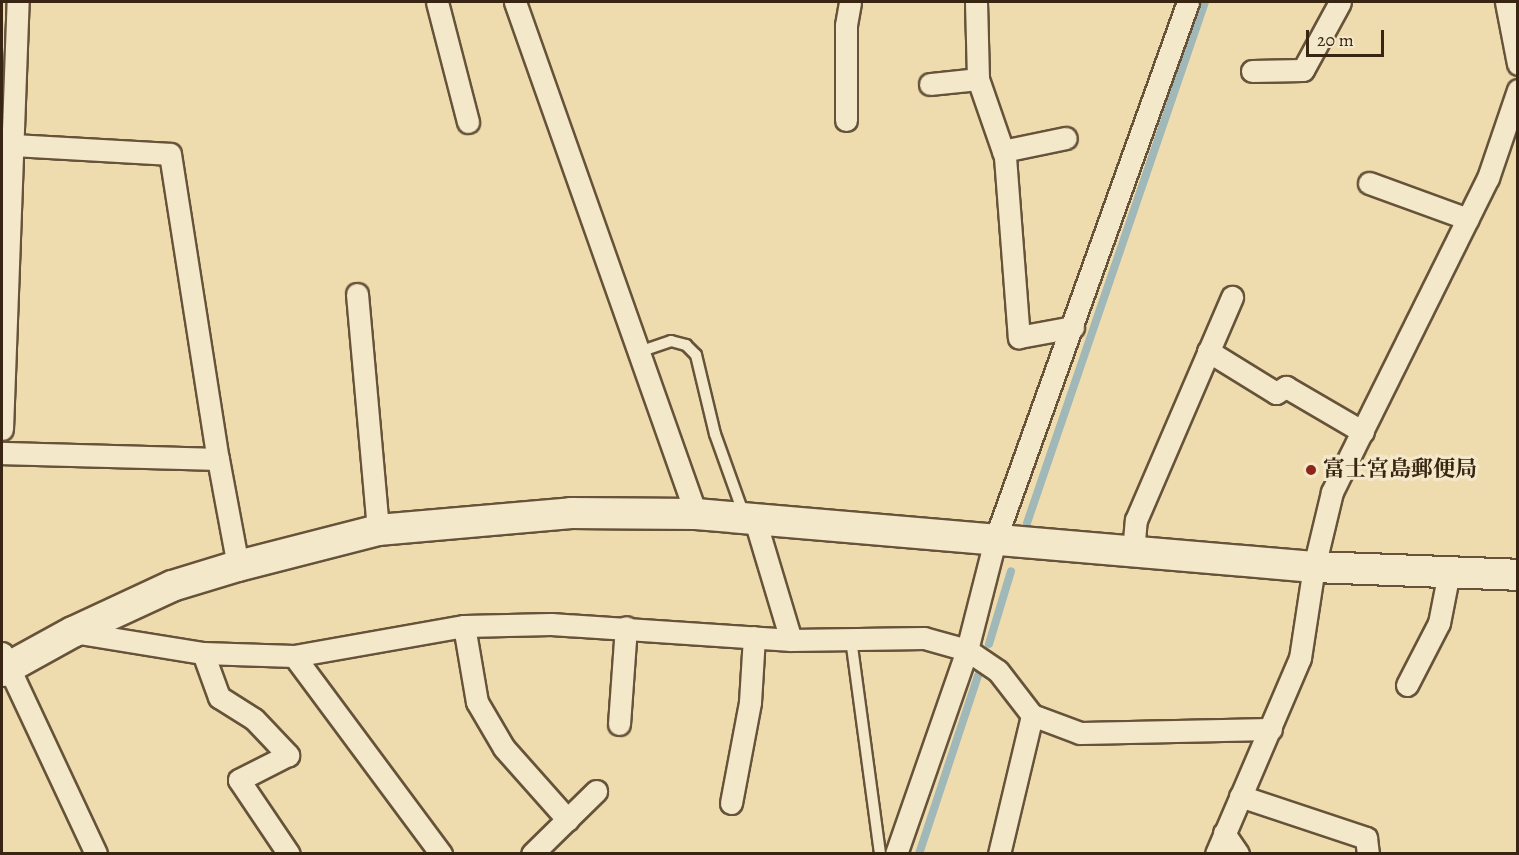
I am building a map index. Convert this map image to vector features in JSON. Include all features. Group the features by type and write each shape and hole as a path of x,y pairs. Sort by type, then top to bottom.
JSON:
{"street":[{"path":"2,429 15,145 18,2"},
{"path":"437,2 468,122"},
{"path":"515,2 696,514"},
{"path":"846,120 850,2"},
{"path":"976,2 978,79 1003,151 1019,337 1073,327"},
{"path":"896,854 967,650 995,540 1188,2"},
{"path":"1252,71 1303,70 1340,2"},
{"path":"1506,2 1515,34 1518,64"},
{"path":"930,84 978,79"},
{"path":"1216,854 1300,658 1314,567 1332,492 1488,178 1518,90"},
{"path":"1003,151 1066,138"},
{"path":"15,145 170,154 218,459 238,566"},
{"path":"1369,183 1468,219"},
{"path":"357,294 378,530"},
{"path":"1133,552 1136,520 1232,297"},
{"path":"1208,351 1276,393 1286,387 1363,432"},
{"path":"2,453 218,459"},
{"path":"96,854 3,664 172,586 238,566 378,530 571,513 696,514 1314,567 1518,575"},
{"path":"750,519 791,640"},
{"path":"1407,685 1439,623 1449,572"},
{"path":"73,632 203,653 294,656 464,626 550,624 597,629 626,627 791,640 924,638 967,650 998,670 1032,715 1080,733 1271,729"},
{"path":"464,626 477,702 504,748 568,820"},
{"path":"619,724 626,627"},
{"path":"731,803 750,702 754,638"},
{"path":"203,653 219,697 254,719 288,755 239,780 289,854"},
{"path":"294,656 441,854"},
{"path":"999,854 1032,715"},
{"path":"532,854 596,790"},
{"path":"1240,796 1366,838 1368,854"},
{"path":"1224,833 1238,854"}],"lane":[{"path":"639,352 671,341 686,345 696,355 715,434 750,519"},
{"path":"851,639 880,854"}],"waterway":[{"path":"1027,523 1205,2"},
{"path":"989,644 1011,571"},
{"path":"919,854 978,676"}],"place":[{"name":"富士宮島郵便局","path":"1311,470"}]}
